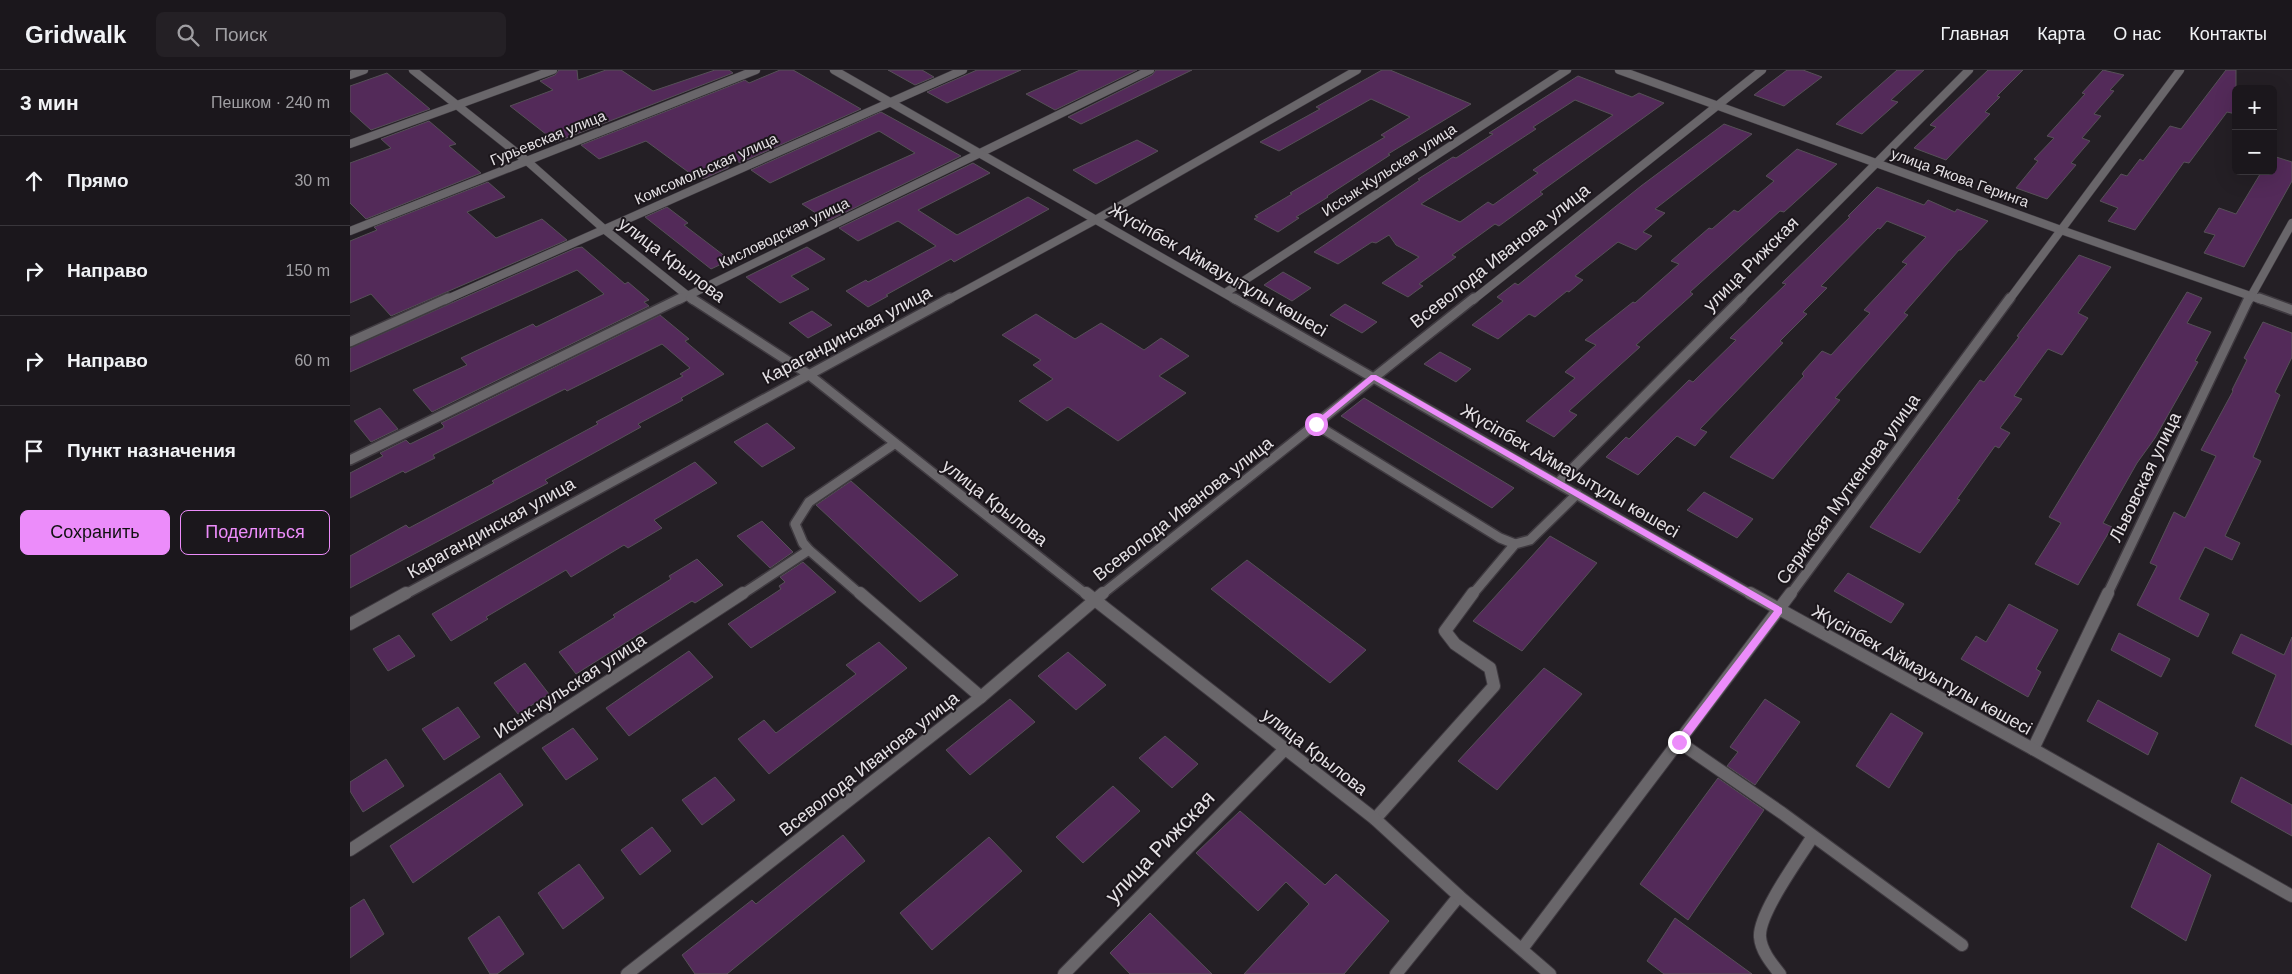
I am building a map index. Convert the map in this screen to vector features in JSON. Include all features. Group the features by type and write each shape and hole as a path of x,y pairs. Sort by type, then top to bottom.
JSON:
{"street":[{"path":"350,75 364,70"},
{"name":"улица Крылова","path":"412,70 458,104 527,161 604,229 687,296 808,374 1094,601 1286,748 1374,819 1459,896 1550,974"},
{"path":"350,144 553,70"},
{"name":"Гурьевская улица","path":"350,231 756,70"},
{"name":"Жүсіпбек Аймауытұлы көшесі","path":"834,70 981,152 1779,610 2033,748 2292,896"},
{"name":"Комсомольская улица","path":"350,342 963,70"},
{"name":"Кисловодская улица","path":"350,460 1150,70"},
{"name":"Карагандинская улица","path":"350,624 1096,219 1357,70"},
{"name":"Иссык-Кульская улица","path":"1225,293 1567,70"},
{"name":"улица Якова Геринга","path":"1619,70 2061,230 2292,310"},
{"name":"Всеволода Иванова улица","path":"626,974 981,697 1094,601 1373,377 1762,70"},
{"name":"улица Рижская","path":"1558,483 1969,70"},
{"name":"Серикбая Муткенова улица","path":"1522,949 1779,610 2180,70"},
{"name":"Львовская улица","path":"2033,748 2251,295 2292,223"},
{"path":"1316,424 1500,538 1515,544"},
{"path":"894,444 809,502 796,524 803,543 809,550 981,697"},
{"path":"1374,819 1494,686 1490,668 1455,644 1445,631 1456,614 1515,544 1530,540 1577,494"},
{"name":"Исык-кульская улица","path":"350,850 809,550"},
{"path":"1679,742 1813,836 1962,945"},
{"name":"улица Рижская","path":"1064,974 1286,748"},
{"path":"1780,974 1766,955 1759,935 1769,908 1813,836"},
{"path":"1396,974 1459,896"}],"building":[{"path":"559,70 577,70 578,80 606,70 621,70 653,91 715,70 729,70 733,73 556,142 510,106 553,90 540,81 555,75"},
{"path":"780,70 793,70 861,109 740,163 734,159 728,168 703,179 694,173 691,174 646,141 599,159 581,145 745,80 749,83"},
{"path":"888,70 922,70 934,77 915,85"},
{"path":"977,70 1021,70 947,103 927,92"},
{"path":"1080,70 1137,70 1055,110 1026,94"},
{"path":"1156,70 1192,70 1081,124 1068,117 1152,75"},
{"path":"1382,70 1390,70 1471,104 1388,154 1390,155 1296,217 1299,218 1278,232 1254,219 1258,217 1255,216 1292,194 1290,193 1385,137 1381,135 1410,117 1371,99 1279,151 1260,142 1320,109 1316,107"},
{"path":"1787,70 1803,70 1822,77 1784,106 1754,95"},
{"path":"1897,70 1924,70 1891,100 1898,102 1862,134 1836,124"},
{"path":"1988,70 2023,70 1997,96 2000,97 1985,112 1990,114 1946,160 1914,148 1936,127 1930,125"},
{"path":"2103,70 2124,75 2110,90 2114,91 2094,114 2101,116 2082,138 2090,141 2071,163 2076,165 2047,199 2016,188 2038,161 2034,159 2054,138 2047,136 2085,94 2082,93"},
{"path":"2226,70 2236,70 2236,85 2232,85 2232,113 2227,112 2189,163 2184,162 2135,230 2108,221 2118,208 2100,201 2121,174 2127,176 2140,159 2143,161 2170,126 2181,129"},
{"path":"387,73 430,109 371,130 350,111 350,86"},
{"path":"1578,76 1632,97 1639,93 1664,103 1540,192 1543,194 1499,226 1495,224 1452,255 1456,257 1419,284 1423,286 1408,297 1382,283 1419,257 1396,245 1389,235 1376,243 1372,242 1338,264 1314,252 1420,180 1418,179 1453,157 1456,158 1493,134 1489,133","holes":["1575,100 1613,115 1533,170 1538,173 1493,205 1488,202 1460,222 1421,204 1536,129 1533,127"]},
{"path":"881,112 961,156 828,221 802,204 915,153 879,131 770,183 751,170"},
{"path":"429,121 456,144 449,146 481,173 366,219 350,203 350,163 391,148 381,139"},
{"path":"1724,124 1752,134 1655,209 1665,213 1643,232 1652,236 1636,250 1618,242 1575,276 1583,280 1569,292 1567,291 1535,317 1529,314 1498,339 1472,325 1503,301 1497,297 1515,283 1518,285 1641,186"},
{"path":"1137,140 1158,151 1096,184 1073,170"},
{"path":"1797,149 1837,164 1784,212 1780,211 1690,292 1693,294 1636,345 1640,347 1569,411 1577,415 1554,437 1526,421 1575,378 1565,372 1596,345 1585,340 1633,302 1635,303 1679,264 1671,261 1709,228 1712,229 1734,210 1738,212 1774,181 1766,176"},
{"path":"2277,157 2292,162 2292,181 2244,267 2204,253 2215,235 2204,232 2219,208 2236,214 2260,175 2277,175"},
{"path":"973,163 990,173 918,210 957,235 1028,197 1049,209 954,262 951,259 868,307 846,291 866,280 868,282 936,246 898,221 858,241 839,228"},
{"path":"488,182 505,197 467,212 496,238 542,219 567,240 391,316 371,294 350,303 350,241 377,230 374,227"},
{"path":"1877,187 1924,205 1928,200 1955,212 1957,209 1988,221 1959,250 1904,313 1908,315 1835,398 1840,400 1773,479 1730,457 1804,376 1802,374 1804,371 1822,351 1831,355 1870,313 1864,310 1907,264 1902,262 1926,237 1887,221 1880,229 1878,228 1821,286 1827,288 1803,312 1807,314 1780,341 1783,343 1700,429 1707,432 1695,446 1677,436 1638,475 1606,457 1626,437 1629,439 1689,380 1693,382 1736,340 1730,338 1786,284 1782,283 1850,217 1848,216"},
{"path":"667,207 688,223 684,225 730,260 711,269 645,217"},
{"path":"582,247 625,284 628,282 649,300 644,302 649,306 432,412 413,390 467,365 461,358 533,324 536,327 604,294 577,270 350,372 350,348"},
{"path":"807,247 825,259 791,276 809,289 780,303 746,277"},
{"path":"2079,255 2111,267 2078,313 2088,318 2062,355 2048,349 2014,396 2022,399 2000,428 2010,433 1999,448 1995,446 1957,499 1960,500 1920,553 1870,527 1980,380 1984,382 2019,337 2017,336"},
{"path":"1283,272 1311,288 1292,301 1264,285"},
{"path":"2187,292 2202,298 2187,323 2211,332 2195,361 2198,362 2155,438 2137,463 2103,523 2112,527 2078,585 2035,564 2061,523 2049,517"},
{"path":"1345,304 1377,322 1362,333 1330,315"},
{"path":"812,311 832,325 808,338 789,323"},
{"path":"1036,314 1075,339 1101,323 1144,350 1161,338 1189,356 1159,376 1186,393 1118,441 1068,407 1047,421 1019,401 1053,379 1033,365 1041,360 1002,335"},
{"path":"660,315 689,339 685,341 724,374 681,398 683,400 638,424 641,427 545,480 548,483 350,588 350,556 406,525 409,528 494,483 492,481 598,424 596,422 683,376 680,374 690,368 662,344 567,391 565,389 433,455 435,458 405,473 403,471 350,498 350,473 383,456 380,453 406,440 410,444 443,428 444,426 441,423"},
{"path":"2263,322 2292,333 2292,357 2275,392 2280,395 2253,457 2261,461 2225,536 2240,543 2232,560 2205,547 2179,599 2209,614 2198,637 2137,605 2157,566 2150,563 2174,512 2185,518 2216,456 2201,450 2233,391 2247,360 2244,358"},
{"path":"1440,352 1471,369 1456,382 1424,364"},
{"path":"1364,398 1514,488 1492,508 1341,416"},
{"path":"380,408 398,429 371,442 354,421"},
{"path":"767,423 795,448 762,467 734,442"},
{"path":"695,462 717,483 654,520 662,528 628,548 624,545 571,577 566,570 486,617 488,619 451,641 432,614"},
{"path":"851,481 958,575 920,602 816,505"},
{"path":"1704,492 1753,519 1737,538 1687,510"},
{"path":"762,521 793,552 770,568 737,536"},
{"path":"1550,536 1597,563 1522,651 1473,621"},
{"path":"697,559 723,585 695,603 692,601 576,674 559,652 615,617 613,615 671,579 669,576"},
{"path":"1247,560 1366,650 1330,683 1211,589"},
{"path":"803,562 836,592 751,648 728,624 781,589 779,586 785,582 780,577"},
{"path":"1848,573 1904,604 1891,623 1834,591"},
{"path":"2009,604 2058,630 2036,669 2041,672 2028,697 1961,659 1976,636 1986,642"},
{"path":"2119,633 2170,659 2161,677 2111,650"},
{"path":"2241,634 2284,655 2292,637 2292,745 2255,726 2276,675 2232,653"},
{"path":"399,635 415,656 388,671 373,649"},
{"path":"879,642 907,668 769,774 738,739 764,720 776,733 856,674 846,665"},
{"path":"689,651 713,677 629,736 606,708"},
{"path":"1068,652 1106,685 1076,710 1038,676"},
{"path":"525,663 549,694 518,714 494,683"},
{"path":"1544,668 1582,694 1497,790 1458,761"},
{"path":"1010,699 1035,722 970,775 946,750"},
{"path":"1765,699 1800,722 1755,785 1727,766 1738,752 1730,747"},
{"path":"2098,700 2158,733 2148,755 2087,721"},
{"path":"458,707 480,737 444,760 422,729"},
{"path":"1891,713 1923,733 1889,788 1856,766"},
{"path":"573,728 598,759 566,780 542,748"},
{"path":"1165,736 1198,764 1172,788 1139,758"},
{"path":"386,759 404,786 363,812 350,791 350,782"},
{"path":"500,773 523,805 413,883 390,846"},
{"path":"715,777 735,800 702,825 682,800"},
{"path":"2241,777 2292,805 2292,836 2231,802"},
{"path":"1718,778 1764,810 1688,920 1640,884"},
{"path":"1113,786 1140,811 1083,863 1056,837"},
{"path":"1240,811 1325,885 1336,874 1389,921 1344,974 1244,974 1309,904 1286,882 1258,911 1196,853"},
{"path":"652,827 671,851 640,875 621,850"},
{"path":"843,835 865,861 727,974 695,974 682,955 752,900 756,904"},
{"path":"989,837 1022,871 932,950 900,913"},
{"path":"2158,843 2211,875 2186,941 2131,907"},
{"path":"579,864 604,898 563,929 538,893"},
{"path":"364,899 384,934 350,958 350,908"},
{"path":"1150,913 1212,974 1130,974 1110,953"},
{"path":"499,916 524,954 497,974 490,974 468,938"},
{"path":"1675,918 1752,974 1664,974 1647,961"}],"route":[{"path":"1316,424 1373,377 1779,610 1679,742"}]}
